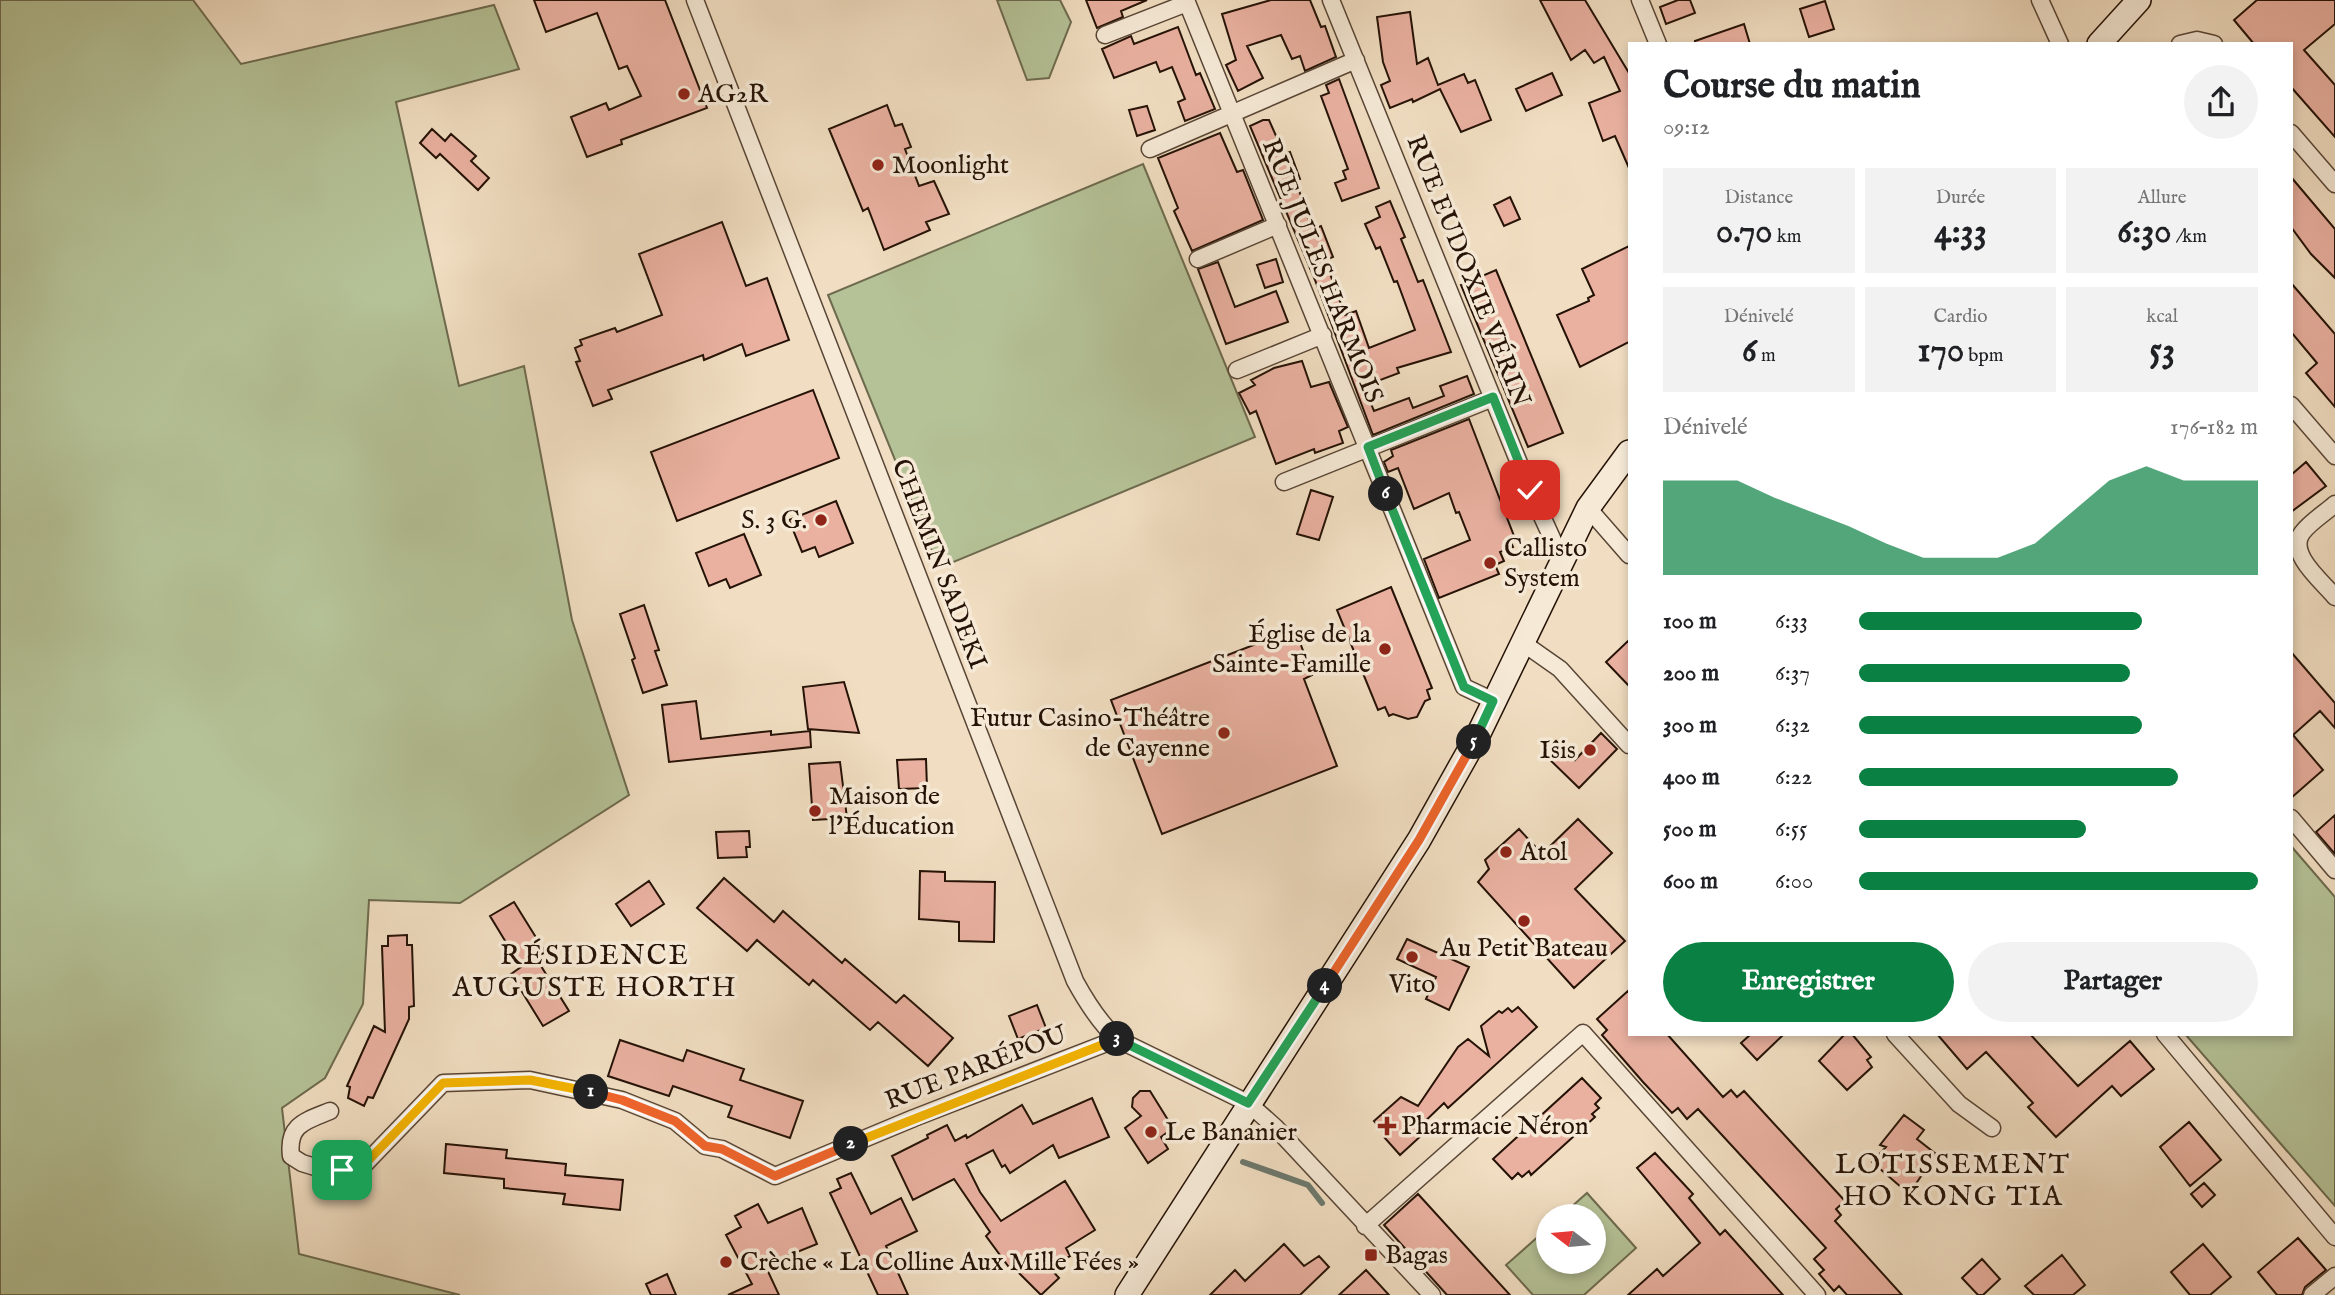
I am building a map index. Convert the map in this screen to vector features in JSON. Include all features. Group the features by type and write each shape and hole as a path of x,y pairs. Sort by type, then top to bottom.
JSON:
{"main road":[{"path":"2101,42 2139,0"},
{"path":"1127,1295 1419,840 1469,750 1588,508 1628,453"}],"street":[{"name":"CHEMIN SADEKI","path":"695,0 1075,981 1101,1023 1117,1039 1248,1103 1275,1127 1432,1295"},
{"name":"RUE EUDOXIE VÉRIN","path":"1331,0 1556,547 1566,555"},
{"path":"1640,0 1657,42"},
{"path":"2040,0 2059,42"},
{"path":"1105,35 1186,1"},
{"name":"RUE JULES HARMOIS","path":"1186,1 1464,687 1493,701"},
{"path":"1150,149 1356,60"},
{"path":"2293,135 2335,184"},
{"path":"1198,259 1278,225"},
{"path":"1237,370 1323,335"},
{"path":"1284,482 1493,397"},
{"path":"2293,407 2335,456"},
{"path":"2335,504 2301,534 2298,545 2301,556 2335,597"},
{"path":"1588,508 1628,554"},
{"path":"1523,643 1560,669 1628,744"},
{"path":"2293,820 2335,870"},
{"path":"1365,1226 1584,1032 1817,1295"},
{"path":"1897,1036 1959,1104 1992,1128"},
{"path":"2167,1036 2335,1237"},
{"name":"RUE PARÉPOU","path":"330,1111 305,1121 295,1130 289,1142 292,1156 315,1167 342,1170 363,1166 443,1083 530,1080 622,1100 675,1121 705,1146 722,1149 775,1176 914,1118 1117,1039"},
{"path":"2312,1295 2335,1276"}],"green space":[{"path":"0,0 193,0 241,64 494,5 519,69 396,102 459,386 524,366 572,620 629,795 460,903 369,900 363,1004 325,1078 282,1108 299,1254 460,1295 0,1295"},
{"path":"997,0 1060,0 1071,22 1049,78 1027,80"},
{"path":"1143,164 1255,437 939,568 828,295"},
{"path":"2293,848 2335,897 2335,1206 2187,1036 2293,1036"},
{"path":"1587,1193 1597,1204 1575,1204"},
{"path":"1606,1214 1636,1248 1584,1295 1533,1295 1506,1265 1536,1238 1536,1274 1606,1274"}],"building":[{"path":"534,0 665,0 707,108 621,140 622,144 587,157 571,117 606,103 609,110 641,96 627,66 619,69 597,13 546,32"},
{"path":"1086,0 1147,0 1121,11 1123,17 1097,28"},
{"path":"1271,0 1310,0 1321,27 1325,26 1336,57 1305,71 1300,56 1292,59 1281,35 1247,46 1263,78 1238,91 1226,65 1236,60 1222,14"},
{"path":"1540,0 1585,0 1628,71 1628,166 1615,136 1603,141 1589,103 1620,91 1604,57 1594,63 1585,50 1571,60"},
{"path":"1678,0 1690,0 1695,13 1666,24 1660,7"},
{"path":"2257,0 2335,0 2335,24 2304,50 2335,85 2335,137 2293,89 2293,42 2252,42 2234,20"},
{"path":"1825,1 1834,29 1809,37 1800,9"},
{"path":"1410,12 1417,64 1428,58 1438,85 1464,74 1468,83 1475,80 1491,120 1461,132 1440,89 1413,102 1412,99 1390,108 1381,85 1390,81 1383,62 1377,17"},
{"path":"1744,24 1749,42 1695,42"},
{"path":"1178,27 1196,75 1200,73 1215,109 1185,121 1178,102 1185,99 1172,67 1160,72 1156,62 1114,78 1102,49 1131,36 1134,44"},
{"path":"1552,73 1562,95 1526,111 1516,89"},
{"path":"1339,79 1379,188 1342,201 1335,183 1346,179 1343,171 1348,169 1321,96 1329,93 1326,85"},
{"name":"Moonlight","path":"887,105 895,126 902,124 911,147 905,149 919,186 934,181 949,214 926,222 930,230 884,250 868,208 863,211 829,129"},
{"path":"1147,106 1155,130 1137,136 1129,110"},
{"path":"1269,120 1284,154 1290,152 1300,179 1296,181 1312,230 1321,226 1333,257 1325,260 1345,315 1356,311 1369,348 1415,330 1397,281 1394,282 1380,247 1376,249 1365,224 1380,217 1376,207 1390,201 1405,237 1401,239 1418,282 1423,280 1451,352 1397,368 1399,373 1364,386 1374,411 1409,398 1413,408 1444,396 1440,386 1467,376 1474,394 1373,435 1315,280 1250,126"},
{"path":"432,129 445,141 451,134 476,156 471,161 489,178 478,190 440,154 436,158 420,143"},
{"path":"1220,133 1237,172 1243,170 1263,220 1192,251 1174,211 1178,208 1158,158"},
{"path":"2293,179 2335,229 2335,278 2311,254 2293,230"},
{"path":"1510,197 1520,219 1504,226 1494,205"},
{"path":"722,222 746,286 767,278 789,340 746,356 742,344 704,360 703,355 608,390 612,399 593,406 576,362 580,361 575,348 582,345 580,340 615,328 617,332 662,315 639,254"},
{"path":"1628,246 1628,343 1580,367 1557,315 1589,301 1588,298 1594,295 1582,269"},
{"path":"1276,259 1283,282 1265,288 1257,265"},
{"path":"1218,262 1235,307 1276,291 1288,322 1226,344 1198,269"},
{"path":"1496,270 1563,433 1528,447 1461,285"},
{"path":"2293,285 2335,334 2335,407 2306,373 2317,363 2293,334"},
{"path":"1302,361 1311,387 1329,382 1348,427 1339,431 1343,443 1315,453 1314,449 1276,464 1256,411 1250,414 1239,393 1255,385 1251,380 1274,368"},
{"path":"813,390 839,458 677,521 651,452"},
{"path":"1469,419 1514,536 1509,537 1513,547 1500,552 1504,561 1495,565 1499,574 1439,598 1424,559 1470,540 1459,512 1456,513 1449,493 1414,509 1398,468 1388,472 1384,462 1393,456 1391,450"},
{"path":"2306,462 2326,486 2293,511 2293,473"},
{"path":"1311,490 1333,497 1319,540 1297,534"},
{"path":"836,501 853,543 819,557 815,547 802,552 789,520"},
{"path":"744,534 761,575 730,588 726,579 709,586 696,553"},
{"name":"Église de la Sainte-Famille","path":"1391,587 1432,688 1427,690 1430,699 1425,701 1417,717 1408,719 1393,714 1389,716 1385,707 1378,710 1337,610"},
{"path":"644,605 659,650 655,651 667,685 643,693 632,660 635,658 620,614"},
{"name":"Futur Casino-Théâtre de Cayenne","path":"1295,629 1312,675 1304,679 1337,766 1162,834 1111,700"},
{"path":"1628,641 1628,685 1606,662"},
{"path":"2293,654 2335,703 2335,728 2320,711 2293,735"},
{"path":"844,682 859,733 808,729 803,687"},
{"path":"696,701 701,739 771,731 771,735 810,731 811,747 669,762 662,705"},
{"path":"1601,733 1617,749 1579,788 1543,753 1556,741 1575,760"},
{"path":"2293,735 2323,770 2293,796"},
{"path":"926,759 927,788 899,789 897,760"},
{"path":"840,762 847,818 813,820 809,764"},
{"path":"2335,815 2335,854 2316,832"},
{"path":"1578,819 1612,853 1575,889 1625,941 1574,988 1478,882 1489,869 1485,860 1519,829 1542,854"},
{"path":"749,831 750,847 746,847 747,857 718,858 716,832"},
{"path":"920,871 945,872 945,881 995,882 994,942 959,941 959,922 919,919"},
{"path":"724,878 774,922 783,911 842,963 845,959 896,1003 904,995 953,1038 928,1066 878,1022 870,1030 813,980 809,985 757,940 747,951 697,908"},
{"path":"649,881 664,904 631,926 616,904"},
{"path":"514,902 545,952 536,958 569,1011 543,1026 511,974 521,967 490,916"},
{"path":"407,935 407,945 412,945 414,1006 409,1007 409,1019 373,1098 368,1097 364,1106 348,1098 350,1087 347,1086 374,1026 385,1032 382,946 388,946 388,936"},
{"path":"1407,939 1469,967 1449,1010 1426,999 1436,977 1397,959"},
{"path":"1628,991 1628,1036 1669,1036 1723,1097 1731,1090 1737,1097 1744,1091 1845,1201 1836,1209 1841,1215 1835,1221 1902,1295 1847,1295 1839,1286 1834,1291 1819,1274 1824,1270 1814,1259 1826,1248 1698,1109 1687,1119 1678,1108 1672,1113 1602,1035 1607,1030 1597,1019"},
{"path":"1037,1005 1046,1028 1018,1039 1009,1016"},
{"path":"1518,1007 1537,1027 1448,1108 1444,1103 1418,1128 1423,1134 1400,1155 1384,1137 1387,1134 1374,1121 1401,1097 1418,1106 1458,1047 1468,1039 1489,1056 1481,1026 1499,1011 1502,1013 1508,1008 1512,1012"},
{"path":"1749,1036 1782,1036 1757,1060 1741,1043"},
{"path":"1843,1036 1854,1036 1871,1057 1867,1060 1872,1067 1847,1090 1819,1061"},
{"path":"1939,1036 2032,1036 2078,1086 2130,1041 2154,1069 2121,1096 2112,1086 2056,1137 2028,1107 2033,1103 1986,1052 1967,1069"},
{"path":"620,1040 683,1061 687,1050 744,1069 740,1080 803,1101 790,1138 728,1117 732,1106 673,1086 669,1096 608,1076"},
{"path":"1582,1078 1601,1098 1595,1104 1599,1108 1592,1114 1595,1117 1531,1175 1529,1171 1522,1177 1518,1173 1512,1179 1493,1159"},
{"path":"1140,1091 1150,1091 1173,1128 1161,1137 1168,1149 1148,1163 1125,1128 1141,1116 1132,1107 1133,1098"},
{"path":"1092,1098 1109,1137 1059,1158 1053,1145 1010,1173 1005,1165 1002,1167 993,1150 966,1164 980,1192 1001,1221 1065,1181 1095,1230 1066,1248 1070,1256 1050,1268 1059,1278 1041,1295 1014,1268 1011,1270 986,1236 990,1232 954,1179 913,1200 892,1156 947,1125 955,1141 966,1135 967,1138 1022,1105 1033,1124"},
{"path":"1904,1115 1924,1130 1917,1139 1936,1154 1909,1194 1872,1162 1886,1147 1880,1145"},
{"path":"2189,1122 2221,1160 2190,1186 2160,1147"},
{"path":"446,1144 507,1150 506,1158 566,1164 565,1175 623,1180 620,1210 563,1204 565,1194 504,1188 504,1179 444,1173"},
{"path":"1655,1153 1693,1194 1689,1198 1720,1235 1725,1230 1783,1295 1628,1295 1657,1269 1663,1276 1700,1243 1637,1168"},
{"path":"851,1173 871,1214 901,1198 917,1231 886,1246 908,1295 878,1295 830,1193 841,1188 837,1179"},
{"path":"2204,1183 2215,1195 2202,1207 2191,1194"},
{"path":"1418,1194 1510,1295 1447,1295 1384,1225"},
{"path":"758,1204 768,1223 802,1208 817,1244 765,1265 779,1295 728,1295 752,1284 726,1235 741,1227 735,1216"},
{"path":"2298,1238 2326,1270 2305,1287 2302,1295 2277,1295 2258,1272"},
{"path":"1284,1244 1304,1266 1319,1256 1329,1267 1300,1295 1210,1295 1235,1270 1245,1281"},
{"path":"2203,1244 2231,1277 2210,1295 2190,1295 2171,1272"},
{"path":"2062,1255 2085,1285 2073,1295 2034,1295 2025,1286"},
{"path":"1982,1259 2000,1279 1983,1295 1978,1295 1962,1278"},
{"path":"1366,1270 1389,1295 1339,1295"},
{"path":"667,1274 676,1295 651,1295 646,1284"}],"waterway":[{"path":"1243,1162 1308,1185 1322,1203"}],"place":[{"name":"AG2R","path":"684,94"},
{"name":"Moonlight","path":"878,165"},
{"name":"S. 3 G.","path":"821,520"},
{"name":"Callisto System","path":"1490,563"},
{"name":"Église de la Sainte-Famille","path":"1385,649"},
{"name":"Futur Casino-Théâtre de Cayenne","path":"1224,733"},
{"name":"Isis","path":"1590,750"},
{"name":"Maison de l'Éducation","path":"815,811"},
{"name":"Atol","path":"1506,852"},
{"name":"Au Petit Bateau","path":"1524,921"},
{"name":"Vito","path":"1412,957"},
{"name":"Pharmacie Néron","path":"1387,1126"},
{"name":"Le Bananier","path":"1151,1132"},
{"name":"Bagas","path":"1371,1255"},
{"name":"Crèche « La Colline Aux Mille Fées »","path":"726,1262"}],"district":[{"name":"RÉSIDENCE AUGUSTE HORTH","path":"595,972"},
{"name":"LOTISSEMENT HO KONG TIA","path":"1953,1181"}],"route":[{"path":"342,1170 363,1166 443,1083 530,1080 622,1100 675,1121 705,1146 722,1149 775,1176 914,1118 1117,1039 1248,1103 1419,840 1479,733 1493,701 1464,687 1368,447 1493,397 1530,490"}]}
